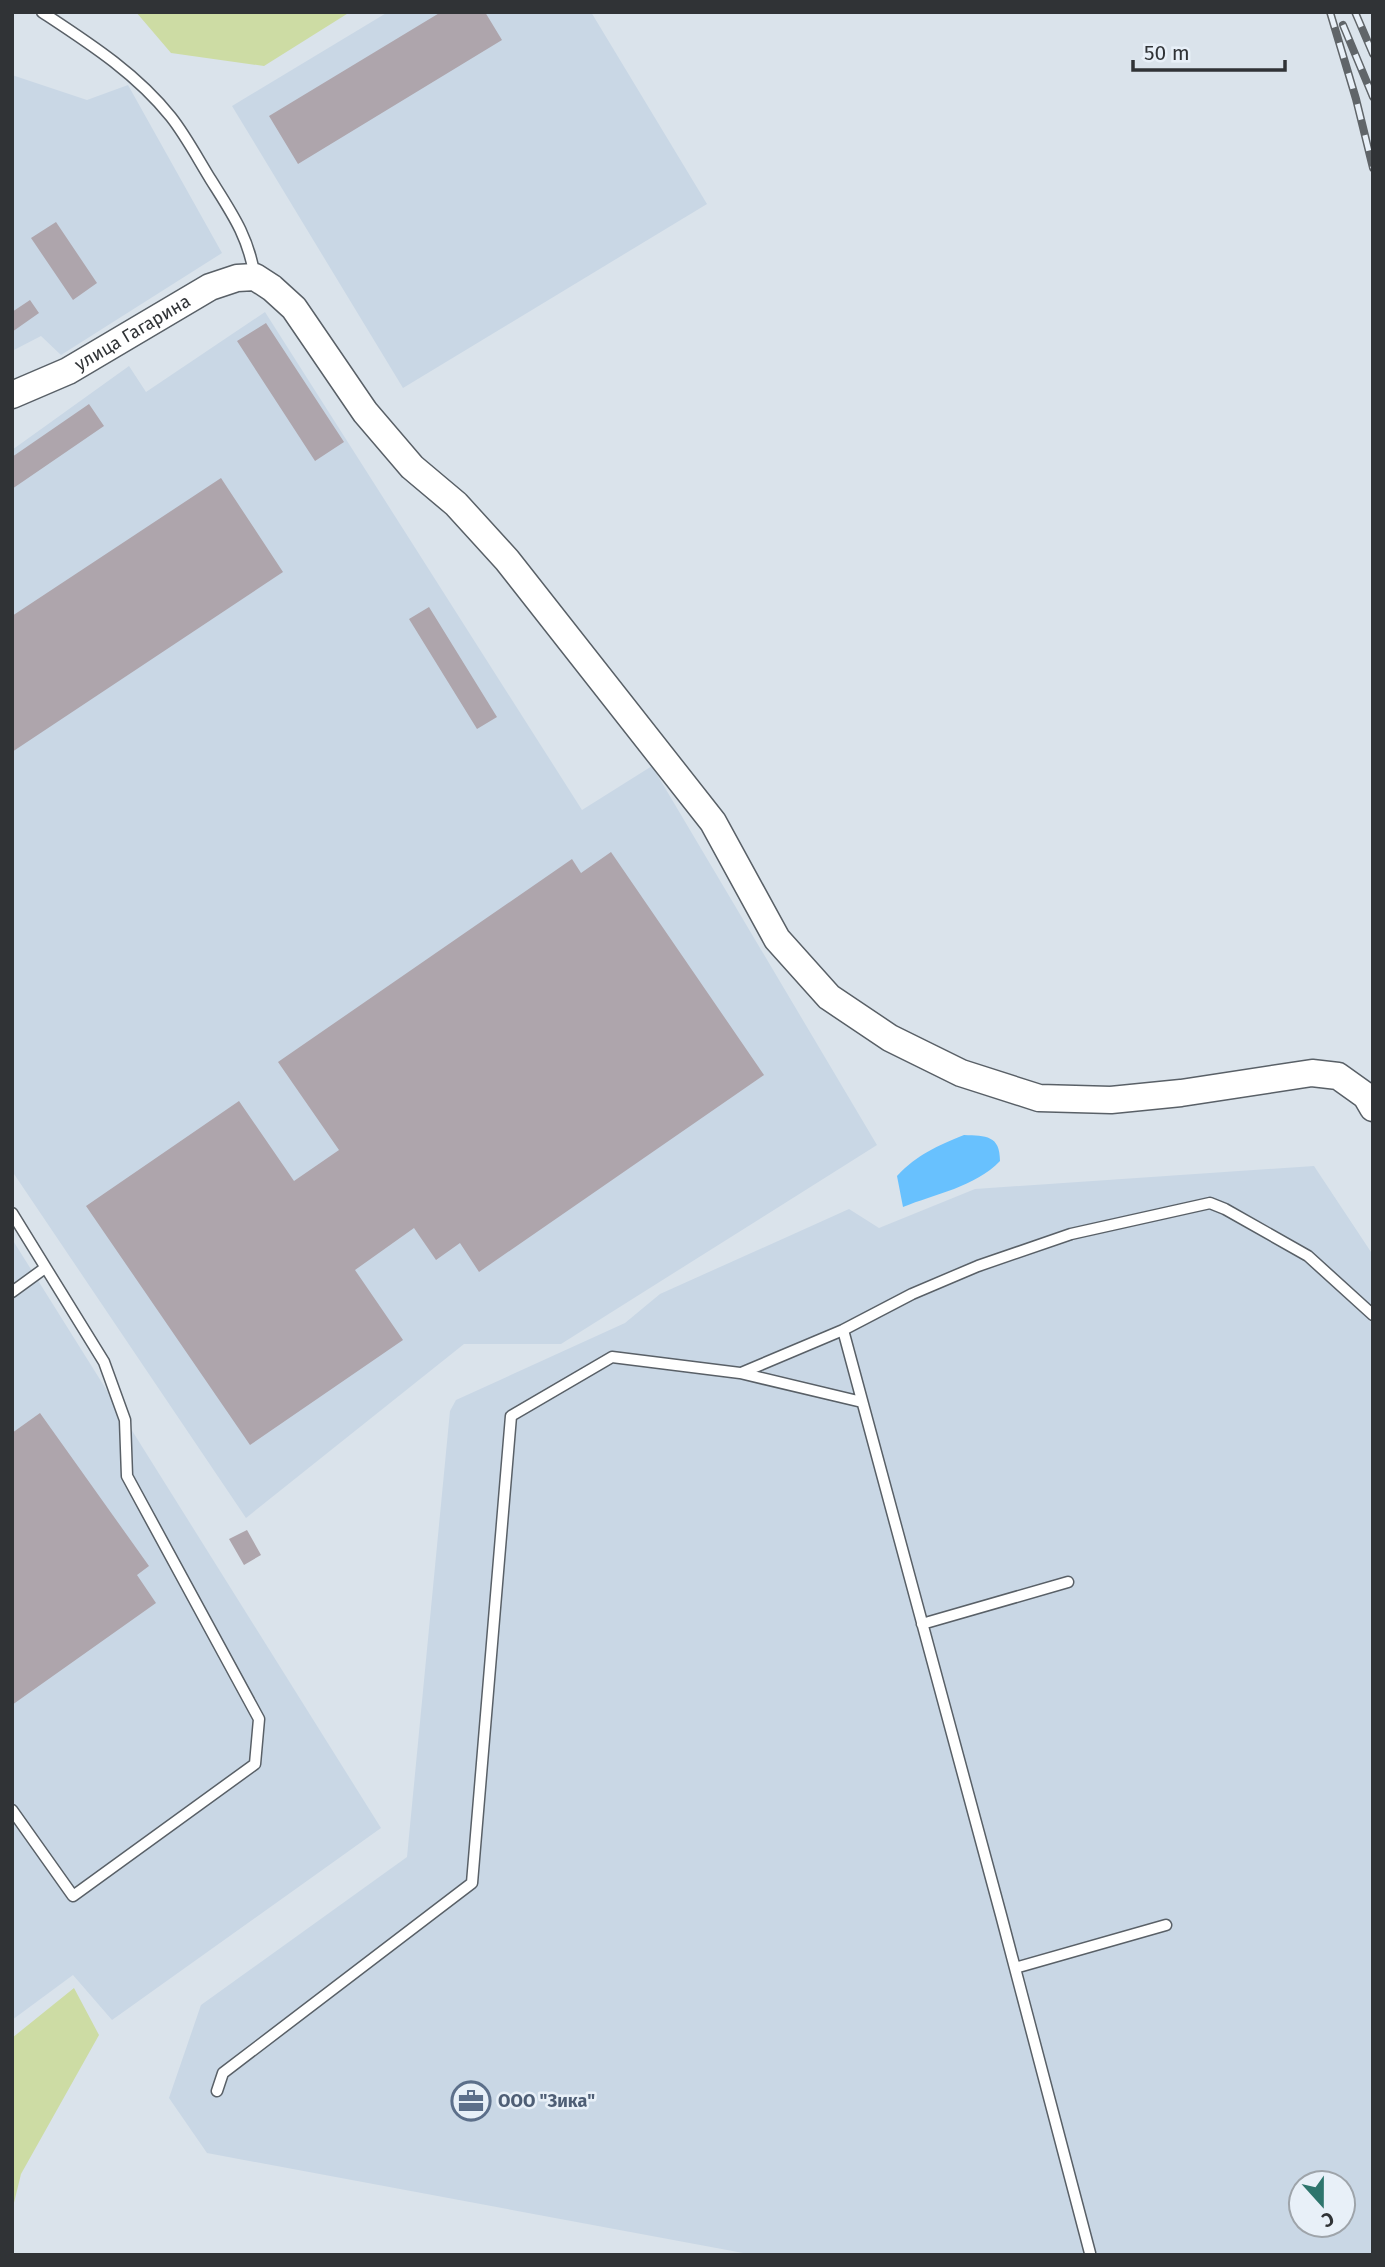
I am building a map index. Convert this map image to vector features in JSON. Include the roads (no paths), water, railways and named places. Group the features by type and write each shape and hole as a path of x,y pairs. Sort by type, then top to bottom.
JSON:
{"street":[{"name":"улица Гагарина","path":"12,395 68,370 210,287 237,278 255,277"},
{"path":"255,277 294,308 365,412 412,467 456,504 507,560 713,822 777,939 829,997 890,1038 961,1073 1039,1097 1111,1100 1181,1093 1312,1073 1338,1076 1366,1096 1373,1108"}],"lane":[{"path":"42,12 106,54 158,101 242,228 255,277"},
{"path":"740,1373 843,1330 912,1294 978,1266 1062,1237 1210,1203 1308,1256 1373,1315"},
{"path":"12,1213 104,1362 125,1420 127,1476 260,1719 255,1763 72,1896 12,1810"},
{"path":"12,1292 45,1268"},
{"path":"843,1330 1090,2253"},
{"path":"217,2091 223,2073 472,1883 511,1416 612,1357 740,1373 862,1402"},
{"path":"922,1624 1068,1582"},
{"path":"1015,1968 1166,1926"}],"water":[{"path":"964,1135 990,1139 997,1146 1000,1161 967,1184 903,1207 897,1176 928,1151"}],"railway":[{"path":"1330,12 1373,168"},
{"path":"1355,12 1373,54"},
{"path":"1343,25 1373,97"}],"place":[{"name":"ООО \"Зика\"","path":"471,2101"}]}
